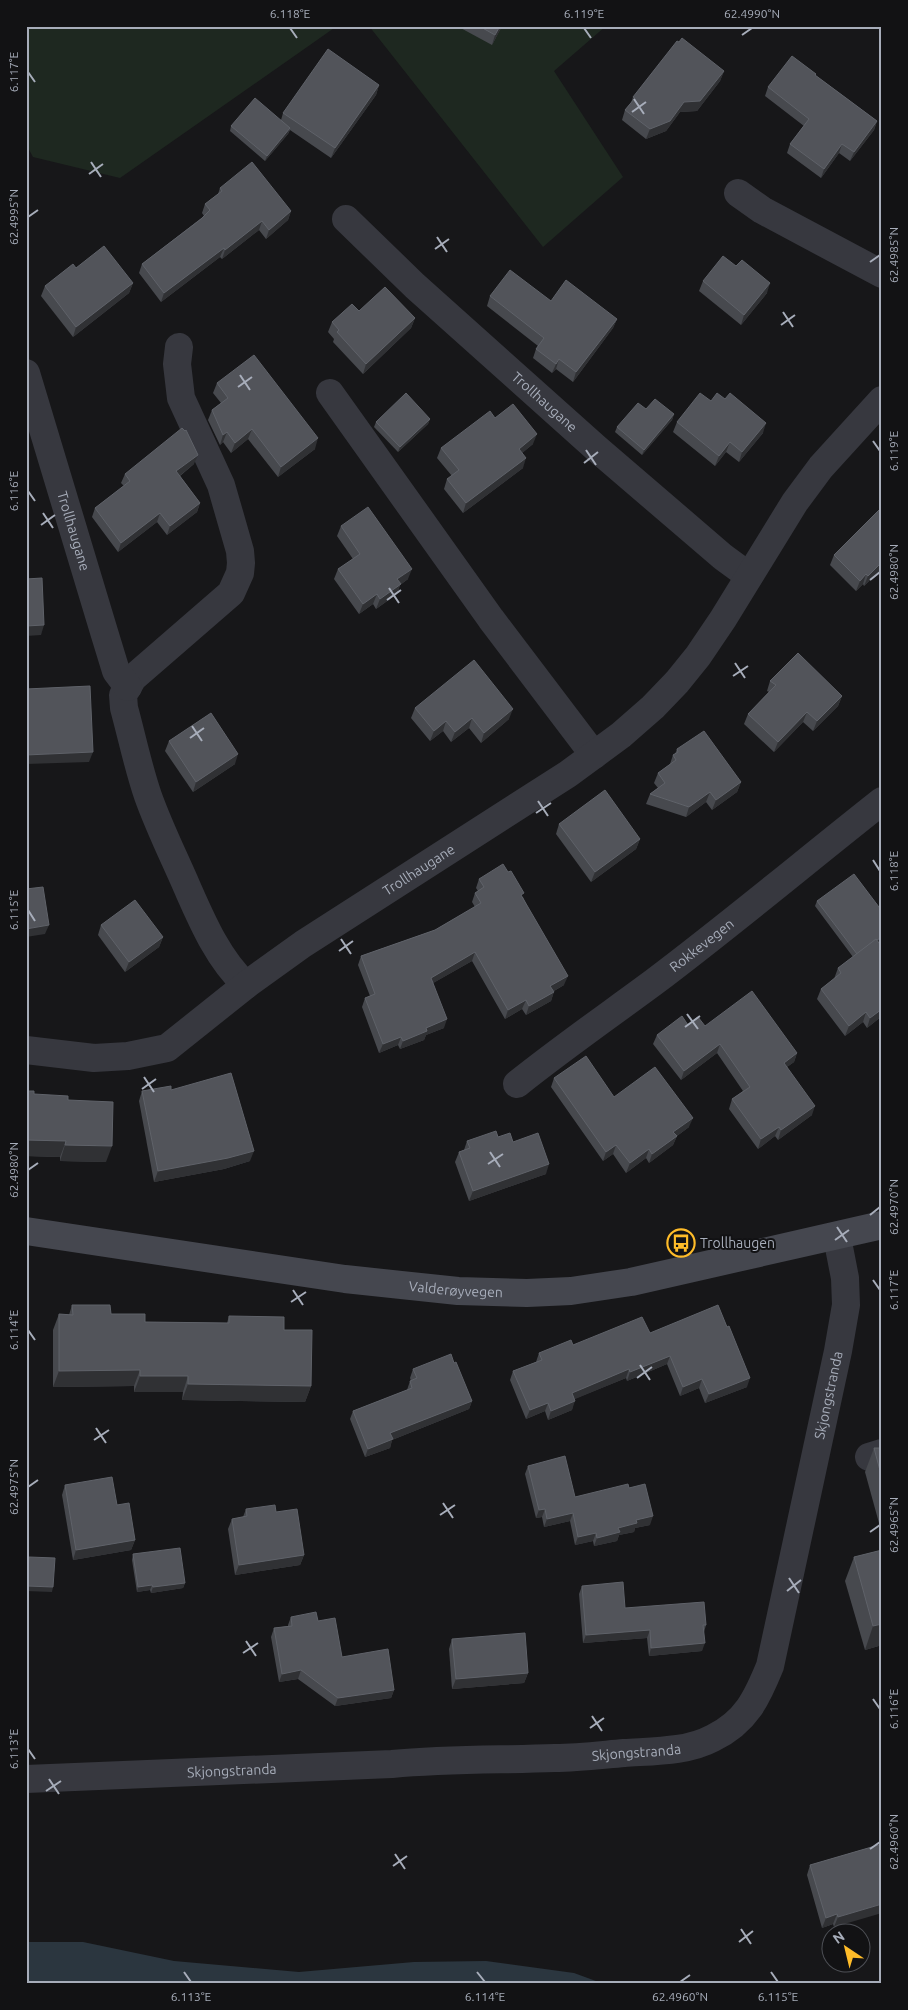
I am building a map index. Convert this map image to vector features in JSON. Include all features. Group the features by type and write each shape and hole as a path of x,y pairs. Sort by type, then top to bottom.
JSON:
{"main road":[{"name":"Valderøyvegen","path":"26,1231 345,1279 458,1291 527,1293 571,1291 631,1282 882,1226"}],"street":[{"path":"738,193 762,210 882,274"},
{"name":"Trollhaugane","path":"346,219 415,286 596,448 749,576"},
{"path":"179,347 177,364 181,398 221,486 240,551 240,573 231,593 133,678 123,695 124,708 148,794 160,826 198,912 219,951 238,978 246,985"},
{"name":"Trollhaugane","path":"26,373 104,635 116,671 128,687"},
{"path":"330,393 491,619 594,755"},
{"name":"Trollhaugane","path":"26,1050 94,1058 128,1056 167,1048 246,985 303,944 568,774 621,735 653,707 677,682 723,619 795,502 820,467 882,400"},
{"name":"Rokkevegen","path":"517,1084 567,1044 653,983 882,801"},
{"name":"Skjongstranda","path":"26,1779 392,1764 440,1760 557,1758 650,1751 691,1746 713,1739 734,1725 749,1710 759,1695 770,1666 838,1351 846,1305 845,1278 836,1237"}],"shaded area":[{"path":"26,26 337,26 120,178 33,157 26,144"},
{"path":"369,26 606,26 554,71 623,177 543,247"},
{"path":"26,1942 83,1942 174,1961 299,1972 414,1962 486,1961 574,1973 604,1984 26,1984"}],"building":[{"path":"479,26 500,26 495,35"},
{"path":"682,38 724,71 700,101 684,102 670,121 650,129 625,110 677,41 679,42"},
{"path":"328,49 379,85 335,148 283,113"},
{"path":"792,56 877,121 854,152 842,144 824,169 790,144 809,119 768,87"},
{"path":"255,98 290,128 267,156 231,126"},
{"path":"252,162 291,211 269,230 262,221 164,293 142,264 201,219 210,210 205,204 222,191 220,188"},
{"path":"104,246 133,283 76,327 45,286 73,264 76,268"},
{"path":"723,256 736,266 742,260 770,283 744,315 703,281"},
{"path":"510,270 551,301 566,280 617,319 576,372 559,359 556,364 536,349 544,338 490,296"},
{"path":"385,287 415,318 366,364 337,332 339,330 332,322 352,304 359,311"},
{"path":"254,355 318,438 281,467 252,429 235,443 227,432 223,435 212,410 228,398 217,383"},
{"path":"406,393 430,419 400,447 376,422"},
{"path":"700,393 711,401 717,393 725,399 730,393 766,423 742,452 730,442 719,456 677,422"},
{"path":"655,399 674,414 644,450 617,427 638,403 646,409"},
{"path":"513,404 537,434 519,449 526,458 466,503 447,479 459,470 441,448 490,411 495,418"},
{"path":"182,428 186,430 198,455 176,471 200,503 170,526 160,513 121,543 95,508 130,481 125,474"},
{"path":"368,507 412,569 397,579 401,584 380,599 377,594 363,604 338,569 360,554 341,526"},
{"path":"882,507 882,562 860,581 834,555"},
{"path":"42,578 44,625 26,626 26,579"},
{"path":"798,653 842,696 817,721 807,712 778,742 748,714 776,685 770,681"},
{"path":"474,660 513,709 484,733 472,718 455,732 446,721 434,731 415,708"},
{"path":"90,686 93,752 26,755 26,689"},
{"path":"211,713 238,754 196,782 169,741"},
{"path":"704,731 741,782 716,800 710,792 689,807 650,794 665,783 658,773 676,760 673,755 678,752 677,749"},
{"path":"605,790 640,839 595,872 559,824"},
{"path":"503,864 508,872 511,871 524,893 521,895 568,976 550,986 554,992 529,1006 526,1000 508,1010 475,952 431,978 447,1019 426,1028 427,1031 403,1041 401,1037 383,1044 365,998 375,994 361,956 435,930 481,903 475,893 484,887 479,879"},
{"path":"854,874 882,911 882,937 876,939 857,954 817,901"},
{"path":"43,887 49,925 26,929 26,889"},
{"path":"135,900 163,937 129,962 101,925"},
{"path":"876,939 882,947 882,1009 870,1018 866,1012 849,1026 821,989 841,973 838,968"},
{"path":"752,991 797,1053 784,1063 815,1106 781,1130 779,1127 761,1139 732,1099 750,1087 720,1044 684,1071 657,1035 682,1016 688,1025 698,1017 705,1026"},
{"path":"586,1056 614,1097 655,1067 693,1118 673,1132 677,1136 652,1154 649,1149 630,1163 616,1145 606,1152 554,1078"},
{"path":"231,1073 254,1151 228,1158 158,1171 142,1091 171,1086 171,1090"},
{"path":"26,1091 34,1091 34,1094 68,1096 68,1100 113,1102 112,1146 65,1145 66,1141 26,1140"},
{"path":"496,1131 498,1137 510,1133 513,1142 538,1133 549,1164 473,1191 459,1152 470,1148 467,1141"},
{"path":"72,1305 110,1305 111,1314 145,1314 145,1322 229,1323 229,1316 284,1317 284,1330 312,1330 311,1386 188,1384 188,1376 140,1376 140,1370 59,1371 59,1314 73,1315"},
{"path":"718,1305 727,1327 729,1326 750,1378 709,1394 702,1379 683,1387 670,1356 630,1372 629,1369 572,1393 575,1401 551,1411 548,1403 530,1410 513,1371 542,1360 539,1353 571,1340 573,1345 642,1317 650,1333"},
{"path":"451,1354 472,1401 390,1433 393,1439 368,1449 353,1411 412,1388 410,1381 417,1378 413,1369"},
{"path":"874,1448 882,1448 882,1478"},
{"path":"565,1456 575,1497 628,1484 629,1488 645,1484 653,1516 636,1520 637,1523 618,1528 620,1532 597,1538 596,1533 578,1537 573,1513 547,1519 545,1509 539,1510 528,1466"},
{"path":"112,1477 117,1505 129,1503 135,1540 76,1550 65,1485"},
{"path":"275,1505 276,1512 297,1509 304,1555 239,1565 232,1519 247,1516 246,1509"},
{"path":"180,1548 185,1583 138,1587 133,1554"},
{"path":"882,1550 882,1624 873,1626 854,1557"},
{"path":"29,1557 55,1558 53,1587 27,1586"},
{"path":"26,1570 28,1570 26,1609"},
{"path":"623,1582 625,1608 704,1602 706,1625 703,1625 705,1643 651,1648 650,1630 586,1635 582,1586"},
{"path":"316,1612 318,1621 335,1618 342,1657 388,1649 394,1690 338,1698 301,1670 282,1674 274,1628 292,1626 291,1617"},
{"path":"525,1633 528,1673 456,1679 452,1639"},
{"path":"882,1844 882,1904 838,1917 837,1914 826,1918 810,1865"}],"place":[{"name":"Trollhaugen","path":"681,1243"}]}
